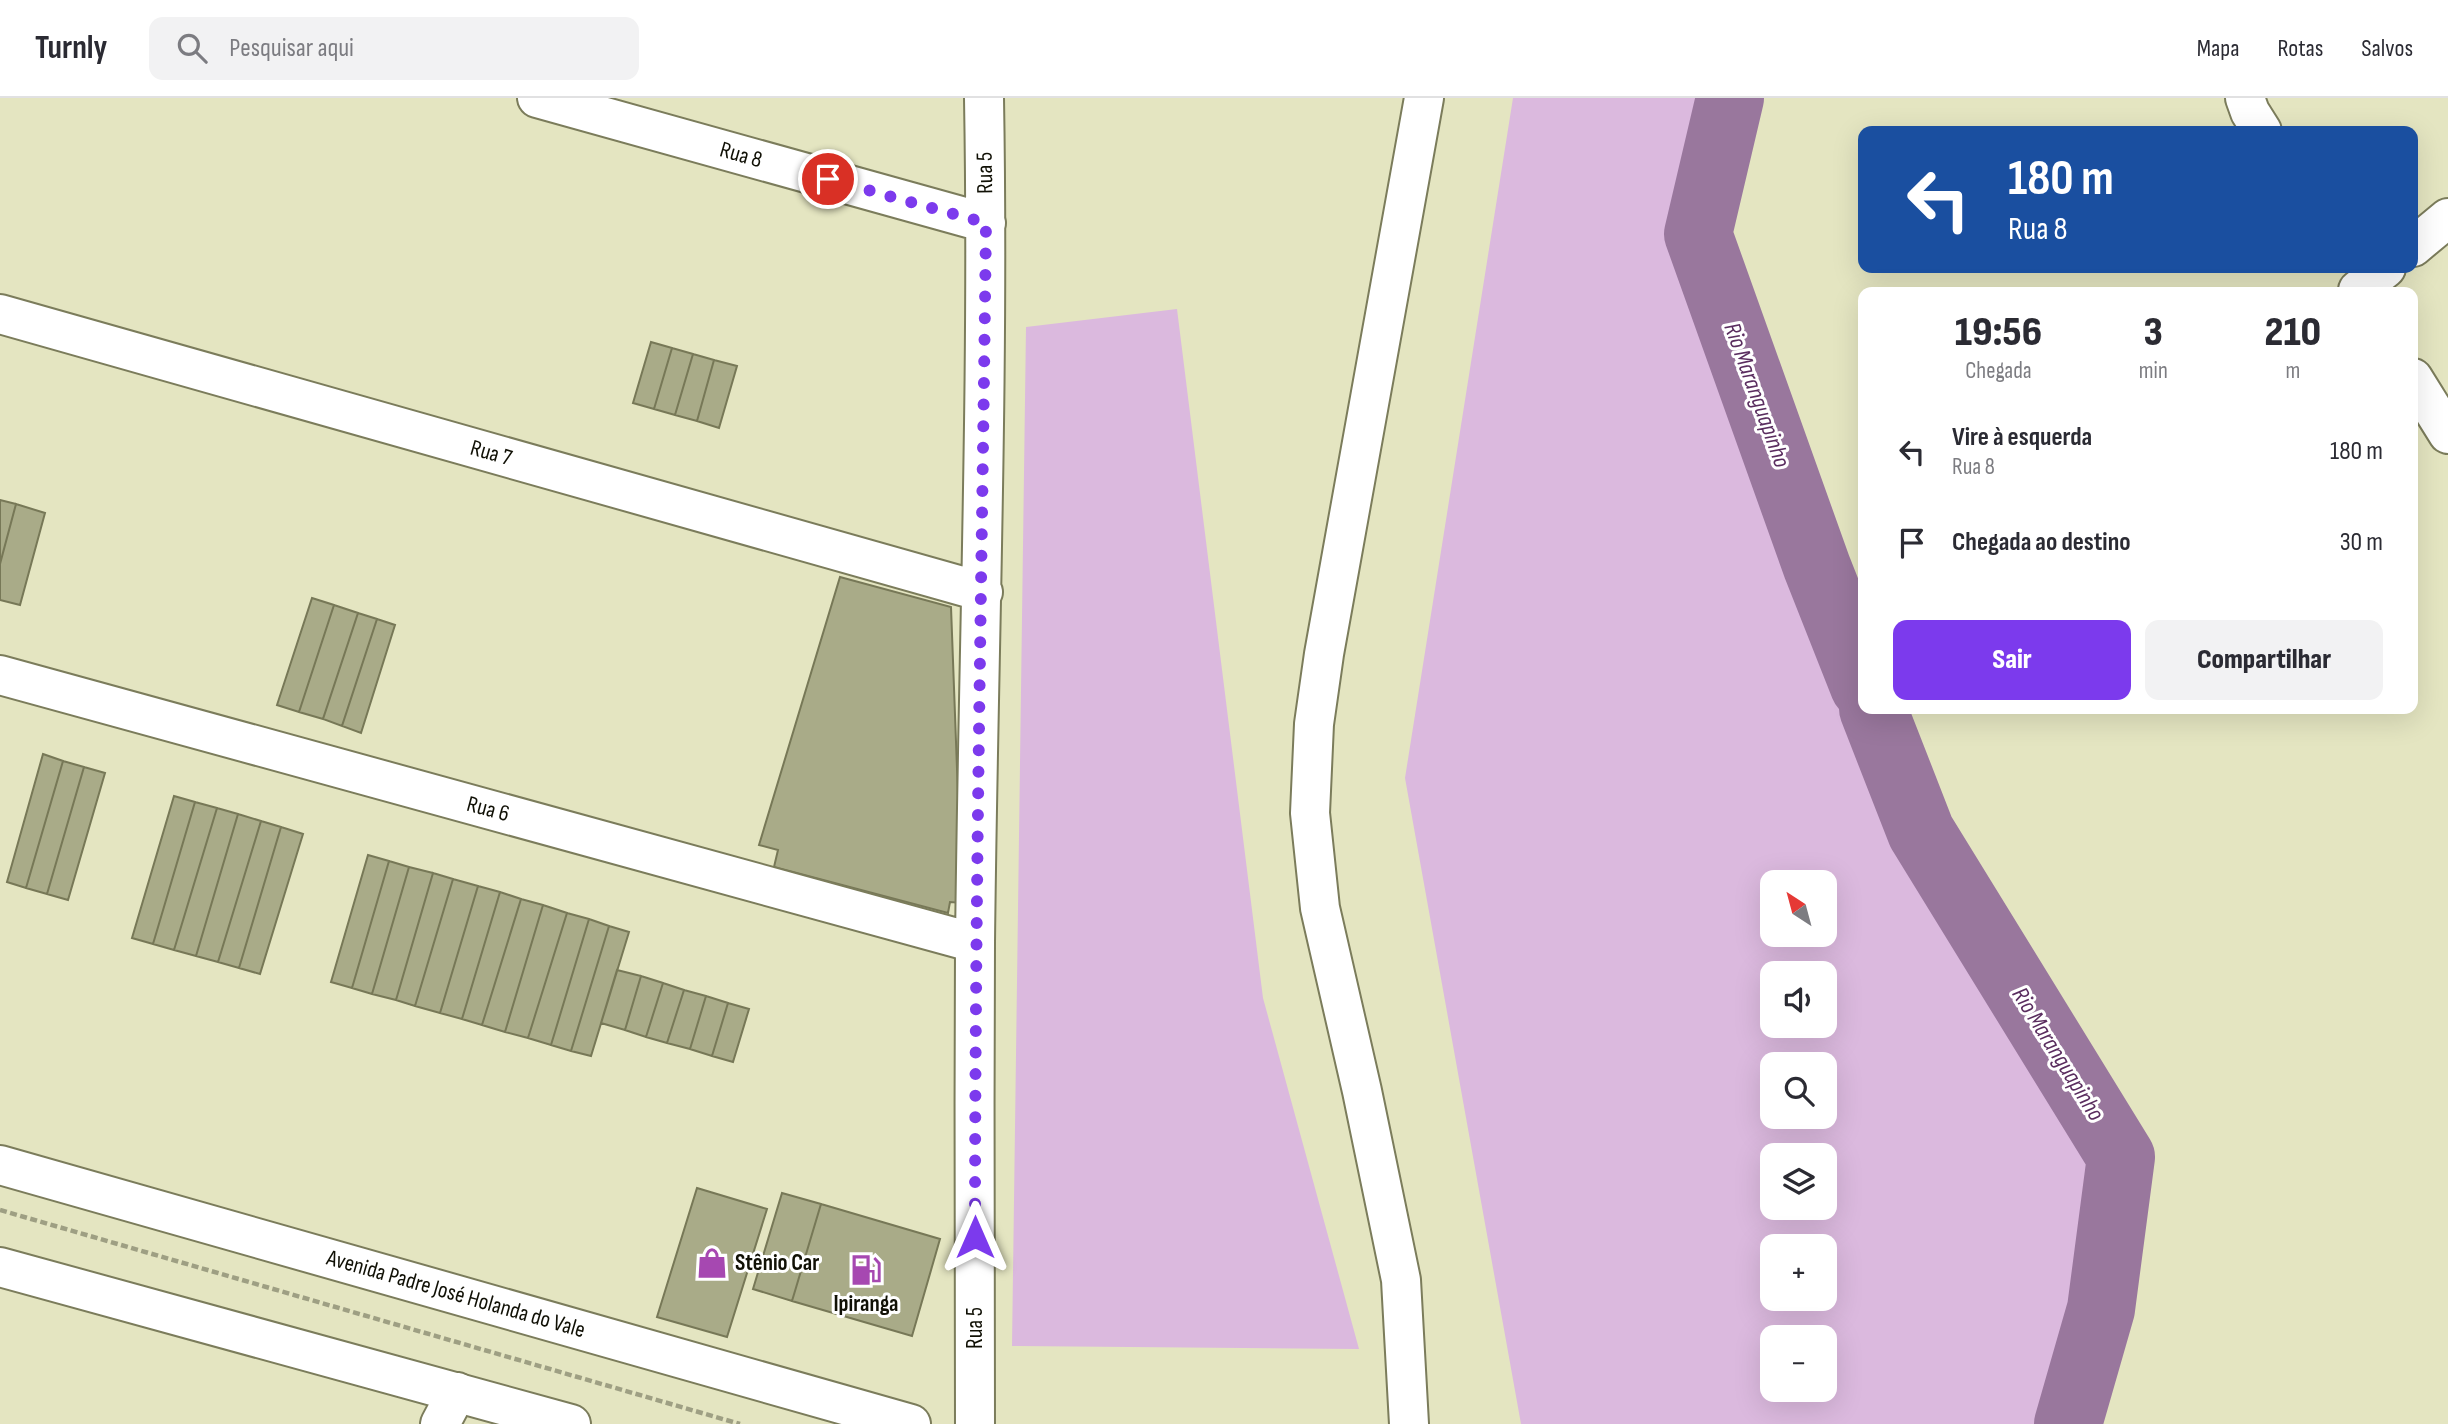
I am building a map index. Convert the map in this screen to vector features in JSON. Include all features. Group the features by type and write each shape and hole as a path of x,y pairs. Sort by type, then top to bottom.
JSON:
{"street":[{"name":"Rua 8","path":"537,98 986,223"},
{"name":"Rua 5","path":"975,1424 975,943 983,592 986,223 984,98"},
{"path":"1409,1424 1401,1280 1362,1091 1320,908 1310,813 1314,724 1324,654 1424,98"},
{"path":"2245,98 2259,126"},
{"name":"Rua 7","path":"0,314 983,592"},
{"path":"2418,386 2448,433"},
{"name":"Rua 6","path":"0,675 975,943"},
{"name":"Avenida Padre José Holanda do Vale","path":"0,1164 911,1424"},
{"path":"0,1267 448,1408 571,1424"}],"path":[{"path":"0,1210 740,1424"}],"shaded area":[{"path":"1513,98 1730,98 1698,234 1817,567 1858,671 1858,714 1875,714 1921,832 2121,1157 2101,1309 2068,1424 1521,1424 1405,778"},
{"path":"1177,309 1263,998 1359,1349 1012,1346 1026,327"}],"building":[{"path":"651,342 672,348 654,409 633,403"},
{"path":"672,348 693,354 675,415 654,409"},
{"path":"693,354 714,360 697,421 675,415"},
{"path":"714,360 737,366 719,428 697,421"},
{"path":"0,500 16,504 0,564"},
{"path":"16,504 45,513 20,605 0,600 0,564"},
{"path":"840,577 951,607 962,903 950,902 948,913 774,867 778,850 759,845"},
{"path":"312,598 334,605 299,712 277,705"},
{"path":"334,605 358,613 323,719 299,712"},
{"path":"358,613 377,619 342,726 323,719"},
{"path":"377,619 395,625 361,733 342,726"},
{"path":"43,754 63,761 26,888 7,882"},
{"path":"63,761 84,767 47,894 26,888"},
{"path":"84,767 105,773 68,900 47,894"},
{"path":"174,796 195,802 153,944 132,938"},
{"path":"195,802 217,808 174,950 153,944"},
{"path":"217,808 238,814 196,956 174,950"},
{"path":"238,814 261,821 218,962 196,956"},
{"path":"261,821 281,827 239,968 218,962"},
{"path":"281,827 303,834 260,974 239,968"},
{"path":"368,855 389,861 352,988 331,982"},
{"path":"389,861 409,867 372,994 352,988"},
{"path":"409,867 433,873 396,1000 372,994"},
{"path":"433,873 453,879 415,1006 396,1000"},
{"path":"453,879 478,886 440,1013 415,1006"},
{"path":"478,886 500,892 462,1019 440,1013"},
{"path":"500,892 521,899 482,1025 462,1019"},
{"path":"521,899 543,905 505,1032 482,1025"},
{"path":"543,905 567,913 528,1038 505,1032"},
{"path":"567,913 589,919 551,1045 528,1038"},
{"path":"589,919 609,926 571,1051 551,1045"},
{"path":"609,926 629,932 591,1056 571,1051"},
{"path":"617,970 641,976 625,1030 601,1023"},
{"path":"641,976 663,983 646,1037 625,1030"},
{"path":"663,983 684,990 667,1043 646,1037"},
{"path":"684,990 706,996 690,1049 667,1043"},
{"path":"706,996 728,1003 712,1056 690,1049"},
{"path":"728,1003 749,1009 733,1062 712,1056"},
{"name":"Stênio Car","path":"697,1188 767,1209 727,1337 657,1317"},
{"path":"782,1193 821,1204 792,1301 753,1289"},
{"name":"Ipiranga","path":"821,1204 940,1239 912,1336 792,1301"}],"waterway":[{"name":"Rio Maranguapinho","path":"1730,98 1698,234 1817,567 1858,671"},
{"name":"Rio Maranguapinho","path":"1875,714 1921,832 2121,1157 2101,1309 2068,1424"}],"place":[{"name":"Stênio Car","path":"712,1263"},
{"name":"Ipiranga","path":"866,1270"}],"route":[{"path":"828,179 986,223 983,592 975,943 975,1237"}]}
